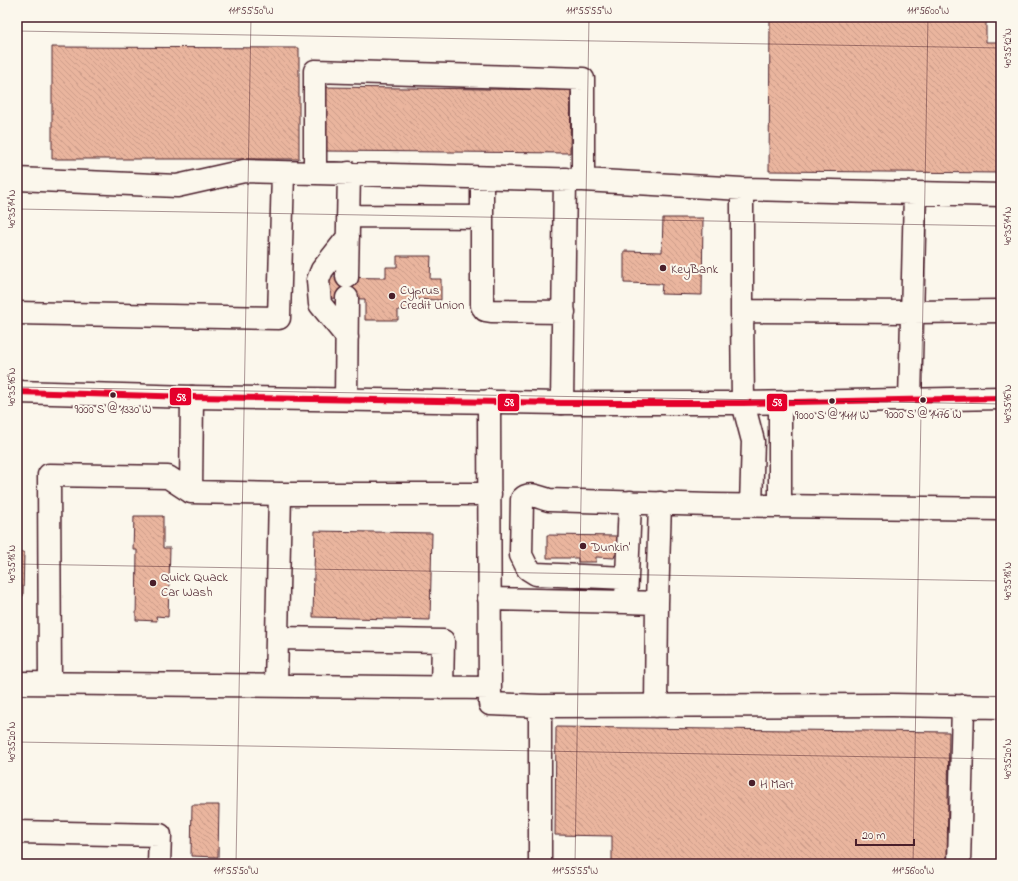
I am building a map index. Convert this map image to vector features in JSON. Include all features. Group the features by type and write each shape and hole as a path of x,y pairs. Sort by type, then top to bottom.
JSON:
{"main road":[{"path":"315,173 315,71 583,79 564,312 562,402"},
{"path":"17,179 177,186 244,171 574,180 742,189 1001,195"},
{"path":"17,313 279,318 283,173"},
{"path":"346,399 349,173"},
{"path":"482,178 482,306 485,310 564,312"},
{"path":"742,189 743,404 753,441 751,505"},
{"path":"910,401 916,194"},
{"path":"348,216 482,217"},
{"path":"346,337 320,304 318,280 322,270 348,237"},
{"path":"742,311 1001,311"},
{"path":"17,392 192,397 743,404 1001,398"},
{"path":"191,492 192,397"},
{"path":"490,401 490,704 540,706 892,705 1001,707"},
{"path":"780,403 780,505"},
{"path":"50,683 49,475 168,478 191,492 280,494 490,494"},
{"path":"276,686 280,494"},
{"path":"627,573 542,566 534,561 530,550 531,519 534,512 540,505 549,500 751,505 1001,508"},
{"path":"626,602 630,502"},
{"path":"656,706 660,503"},
{"path":"489,599 657,603"},
{"path":"277,638 443,641 442,688"},
{"path":"17,683 490,688"},
{"path":"540,706 540,864"},
{"path":"959,864 963,706"},
{"path":"17,832 160,835 159,864"}],"building":[{"path":"770,17 986,17 986,42 1001,42 1001,173 769,171"},
{"path":"52,47 299,48 299,159 52,159"},
{"path":"324,87 571,90 570,153 324,151"},
{"name":"KeyBank","path":"663,218 703,218 702,295 661,294 662,284 624,283 624,251 662,252"},
{"path":"397,256 431,256 430,279 441,279 441,300 409,299 408,310 398,310 398,320 365,320 365,299 323,298 323,277 386,278 386,267 397,267"},
{"path":"17,469 19,469 19,499 17,499"},
{"name":"Quick Quack Car Wash","path":"134,516 163,516 163,548 170,548 168,617 156,616 157,621 136,620 137,550 133,550"},
{"path":"315,531 432,533 430,620 313,617"},
{"name":"Dunkin'","path":"547,535 618,536 618,555 615,555 614,558 596,557 596,562 578,562 578,558 547,558"},
{"path":"17,552 24,552 23,596 17,596"},
{"name":"H Mart","path":"556,727 949,732 947,864 612,864 612,836 555,835"},
{"path":"192,805 219,805 218,857 191,856"}],"transit line":[{"name":"58","path":"17,392 192,397 562,403 743,403 1001,398"}],"place":[{"name":"KeyBank","path":"663,268"},
{"name":"Cyprus Credit Union","path":"392,296"},
{"name":"9000 S @ 1330 W","path":"113,395"},
{"name":"9000 S @ 1476 W","path":"923,400"},
{"name":"9000 S @ 1411 W","path":"832,401"},
{"name":"Dunkin'","path":"583,546"},
{"name":"Quick Quack Car Wash","path":"153,583"},
{"name":"H Mart","path":"752,783"}]}
